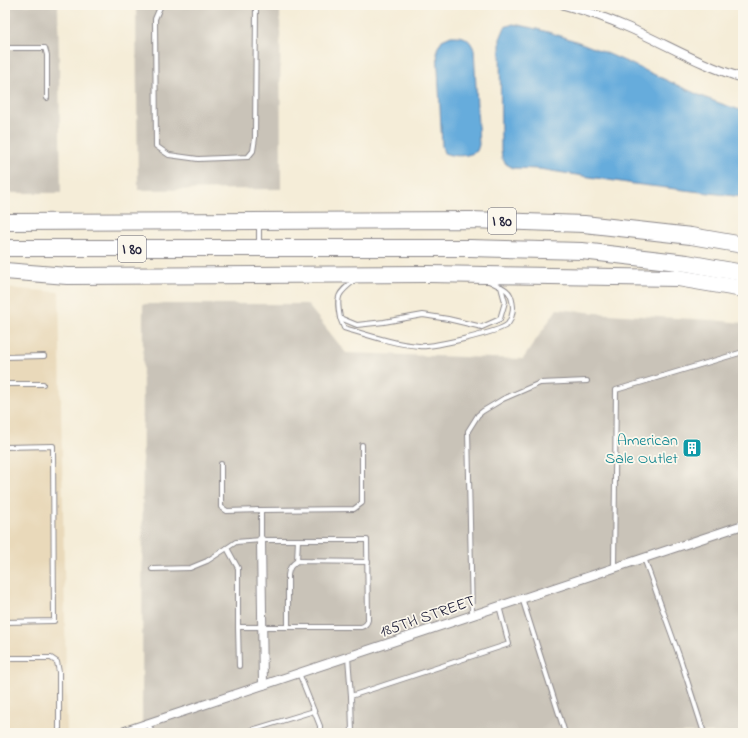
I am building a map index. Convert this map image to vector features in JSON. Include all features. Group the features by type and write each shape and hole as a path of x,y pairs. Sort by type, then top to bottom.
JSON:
{"highway":[{"name":"I 80","path":"5,222 471,220 584,224 692,236 743,245"},
{"name":"I 80","path":"5,248 470,248 582,251 687,263 743,273"},
{"path":"5,272 67,276 363,274 678,278 743,288"}],"street":[{"path":"564,5 596,14 703,64 743,78"},
{"name":"185TH STREET","path":"119,733 743,525"},
{"path":"261,540 263,685"}],"lane":[{"path":"161,5 155,19 156,146 169,155 198,159 248,157 253,151 255,138 256,5"},
{"path":"5,48 45,48 47,55 47,98"},
{"path":"258,221 259,249"},
{"path":"363,274 343,289 337,301 340,318 344,328 392,342 420,347 478,335 500,329 508,324 513,312 512,300 508,290 474,275"},
{"path":"340,318 357,325 424,315 482,327 500,319 505,302 501,287"},
{"path":"614,567 616,390 743,352"},
{"path":"5,357 44,356"},
{"path":"472,615 468,431 478,415 483,411 503,399 540,382 587,381"},
{"path":"5,384 43,384"},
{"path":"221,464 221,507 227,511 354,509 362,503 362,445"},
{"path":"5,447 53,446 54,621 5,622"},
{"path":"261,510 261,540"},
{"path":"152,569 190,568 207,561 236,542 261,540 367,540 368,620 364,626 238,627"},
{"path":"297,561 298,540"},
{"path":"227,548 238,568 239,666"},
{"path":"644,558 680,658 704,733"},
{"path":"288,627 288,570 291,565 297,561 368,562"},
{"path":"522,598 565,733"},
{"path":"350,696 509,644 499,606"},
{"path":"348,656 352,733"},
{"path":"5,658 51,658 57,662 59,672 59,733"},
{"path":"299,673 320,726 320,733"},
{"path":"242,733 314,711"},
{"path":"148,723 152,733"},
{"path":"5,733 29,733"}],"shaded area":[{"path":"5,5 58,5 61,193 5,193"},
{"path":"136,5 280,5 281,189 138,190"},
{"path":"5,288 59,292 67,733 5,733"},
{"path":"143,304 307,304 346,353 523,359 557,309 607,314 743,323 743,733 131,733 142,729"}],"water":[{"path":"513,24 563,37 612,55 706,98 743,111 743,197 634,184 539,169 513,168 506,164 502,158 501,149 500,39 505,27"},
{"path":"451,36 466,38 474,49 479,145 477,151 473,153 456,156 444,153 442,146 437,49 442,40"}],"place":[{"name":"American Sale Outlet","path":"692,448"}]}
